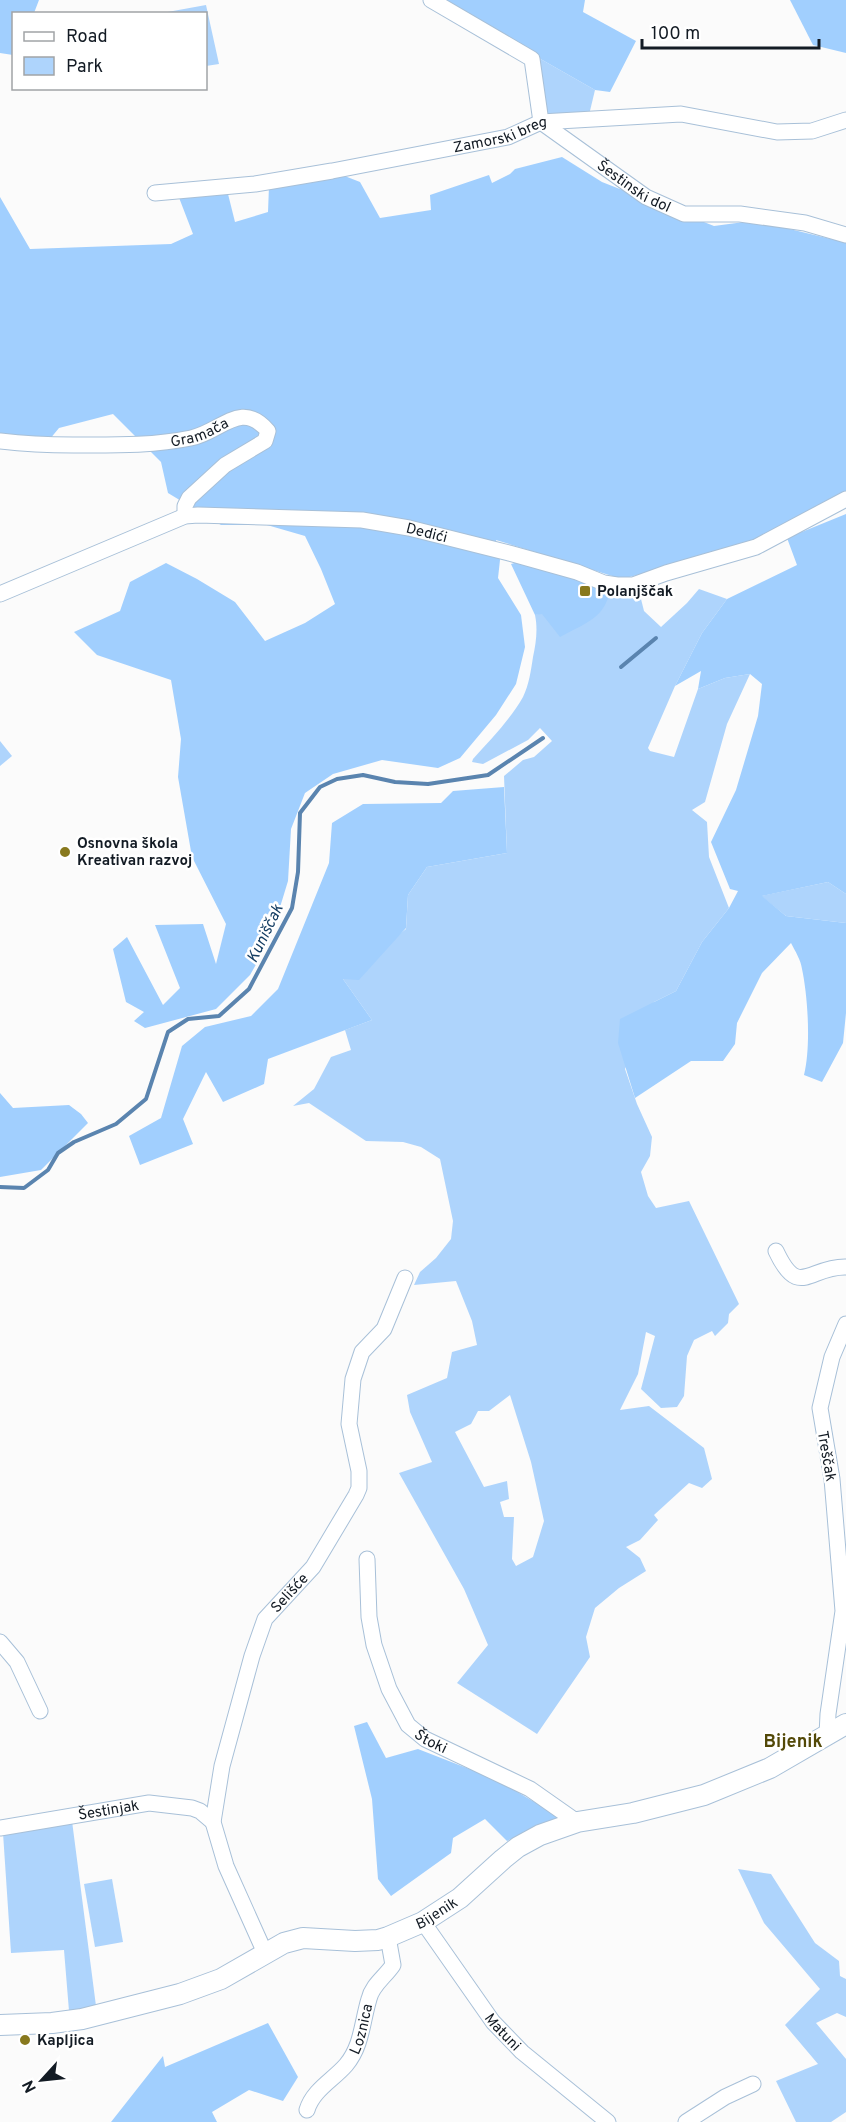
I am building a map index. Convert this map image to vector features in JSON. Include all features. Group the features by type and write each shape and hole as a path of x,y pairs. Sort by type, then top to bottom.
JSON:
{"main road":[{"name":"Bijenik","path":"0,2025 52,2023 82,2019 180,1994 221,1979 284,1943 303,1938 355,1941 388,1937 423,1922 460,1898 518,1847 540,1835 577,1822 633,1813 704,1795 770,1768 846,1724"}],"street":[{"path":"431,0 532,59 541,122"},
{"name":"Zamorski breg","path":"155,193 255,184 332,171 508,137 541,122 681,114 777,132 812,131 846,120"},
{"name":"Šestinski dol","path":"541,122 646,197 684,214 740,214 805,223 846,235"},
{"name":"Gramača","path":"0,441 31,445 126,446 202,436 227,421 247,416 260,422 268,431 265,441 225,465 210,478 189,498 184,506 185,516"},
{"name":"Dedići","path":"0,594 185,516 362,520 409,528 510,553 577,572 604,583 633,585 756,547 846,499"},
{"path":"776,1251 788,1273 799,1278 811,1276 826,1269 846,1267"},
{"name":"Selišće","path":"265,1953 226,1866 213,1822 215,1802 230,1730 261,1628 270,1612 313,1567 359,1488 359,1471 349,1424 353,1380 362,1352 384,1329 405,1278"},
{"name":"Treščak","path":"827,1735 842,1603 832,1479 820,1408 832,1357 846,1324"},
{"name":"Štoki","path":"367,1559 369,1617 374,1645 389,1689 408,1725 425,1739 530,1789 577,1822"},
{"path":"0,1642 17,1662 40,1711"},
{"name":"Šestinjak","path":"0,1828 149,1803 192,1808 200,1811 213,1822"},
{"name":"Matuni","path":"423,1922 493,2022 522,2052 608,2122"},
{"name":"Loznica","path":"307,2110 313,2096 346,2066 354,2053 361,2038 371,1992 393,1965 388,1937"},
{"path":"686,2122 724,2097 753,2085"}],"green space":[{"path":"206,5 219,64 207,66 207,12 168,12"},
{"path":"537,57 595,90 589,115 545,118"},
{"path":"699,589 727,599 702,633 675,686 648,748 650,751 674,757 698,689 725,678 750,674 727,724 705,802 692,810 707,822 709,857 729,908 702,942 676,991 654,1002 625,1069 652,1137 650,1156 641,1172 648,1196 656,1208 689,1201 739,1304 729,1314 728,1323 715,1336 712,1331 694,1340 687,1356 684,1396 677,1407 661,1408 641,1389 655,1336 646,1332 638,1374 620,1410 649,1406 704,1448 712,1479 702,1488 689,1483 654,1515 658,1520 640,1540 626,1547 640,1558 646,1571 619,1588 595,1608 586,1637 590,1657 537,1734 457,1683 488,1645 464,1589 399,1473 432,1462 410,1412 407,1395 447,1378 452,1352 477,1345 472,1321 456,1281 414,1285 420,1272 436,1258 451,1239 453,1221 440,1159 421,1147 403,1142 366,1141 309,1103 293,1106 314,1089 331,1057 351,1050 345,1030 372,1020 343,979 406,929 408,895 427,867 507,853 504,776 523,760 534,757 552,741 540,728 528,740 483,764 472,762 512,714 523,697 530,677 536,641 535,615 610,590 627,594 639,591 644,611 661,627","holes":["510,1395 531,1462 544,1521 533,1557 516,1566 512,1559 514,1517 504,1517 500,1502 509,1499 507,1481 484,1487 455,1432 471,1424 478,1411 489,1411"]},
{"path":"0,741 12,756 0,766"},
{"path":"828,882 846,894 846,923 786,916 761,896"},
{"path":"72,1821 96,2006 69,2011 64,1950 11,1953 3,1833"},
{"path":"738,1869 771,1874 815,1943 839,1961 840,1976 846,1979 846,2017 837,2013 816,2023 846,2059 846,2112 831,2122 796,2122 776,2081 818,2064 785,2025 820,1989 764,1923"},
{"path":"112,1879 123,1942 95,1947 84,1884"}],"shaded area":[{"path":"0,0 39,0 34,12 12,12 12,55 0,53"},
{"path":"437,0 585,0 583,12 636,41 610,92 595,90"},
{"path":"790,0 846,0 846,53 813,45"},
{"path":"562,157 602,182 714,226 744,222 765,223 835,240 846,238 846,494 746,546 622,579 496,540 500,560 498,578 521,615 525,647 516,684 496,715 460,758 438,768 382,760 333,774 305,793 291,829 288,881 270,940 250,975 216,1009 145,1028 134,1021 144,1012 126,1002 113,949 127,937 163,1005 180,988 155,925 203,924 216,964 226,924 192,857 178,777 181,739 171,680 97,655 74,632 120,611 130,582 166,563 235,602 265,641 305,623 335,604 305,536 267,525 221,525 168,493 161,462 113,414 59,428 40,451 0,439 0,197 30,249 171,244 193,234 178,195 227,190 235,222 268,212 269,186 337,173 360,182 380,218 431,210 430,195 489,175 492,183 515,169"},
{"path":"846,514 846,894 828,882 762,896 786,916 846,923 846,1013 843,1043 822,1082 804,1075 808,1037 806,993 800,962 791,943 762,973 737,1023 735,1044 723,1061 691,1061 635,1098 618,1043 620,1019 676,991 702,942 729,908 738,891 730,889 711,842 736,790 758,716 762,684 750,674 725,678 698,689 701,671 675,686 702,633 727,599 797,565 787,538"},
{"path":"518,562 553,569 610,590 607,600 603,608 592,619 560,637 542,614 535,615 511,564"},
{"path":"504,787 507,853 427,867 408,895 406,928 359,980 343,979 372,1020 268,1059 264,1084 223,1102 206,1072 183,1119 193,1144 140,1165 129,1136 161,1118 182,1046 205,1027 251,1016 278,989 329,863 332,823 363,804 441,803 453,791"},
{"path":"0,1093 13,1108 69,1105 88,1123 41,1170 0,1177"},
{"path":"367,1722 386,1758 418,1749 495,1779 560,1817 507,1841 485,1819 453,1838 451,1853 391,1896 378,1879 372,1799 354,1726"},
{"path":"268,2023 298,2077 283,2101 249,2090 212,2112 217,2122 111,2122 163,2056 165,2067"}],"waterway":[{"name":"Kuniščak","path":"621,667 656,638"},
{"name":"Kuniščak","path":"0,1187 24,1188 48,1170 58,1153 74,1142 116,1124 146,1099 168,1032 188,1019 219,1016 249,989 292,908 298,872 300,813 320,787 337,779 363,775 395,782 428,784 488,775 543,738"}],"place":[{"name":"Polanjščak","path":"585,591"},
{"name":"Osnovna škola Kreativan razvoj","path":"65,852"},
{"name":"Kapljica","path":"25,2040"}],"district":[{"name":"Bijenik","path":"793,1741"}]}
